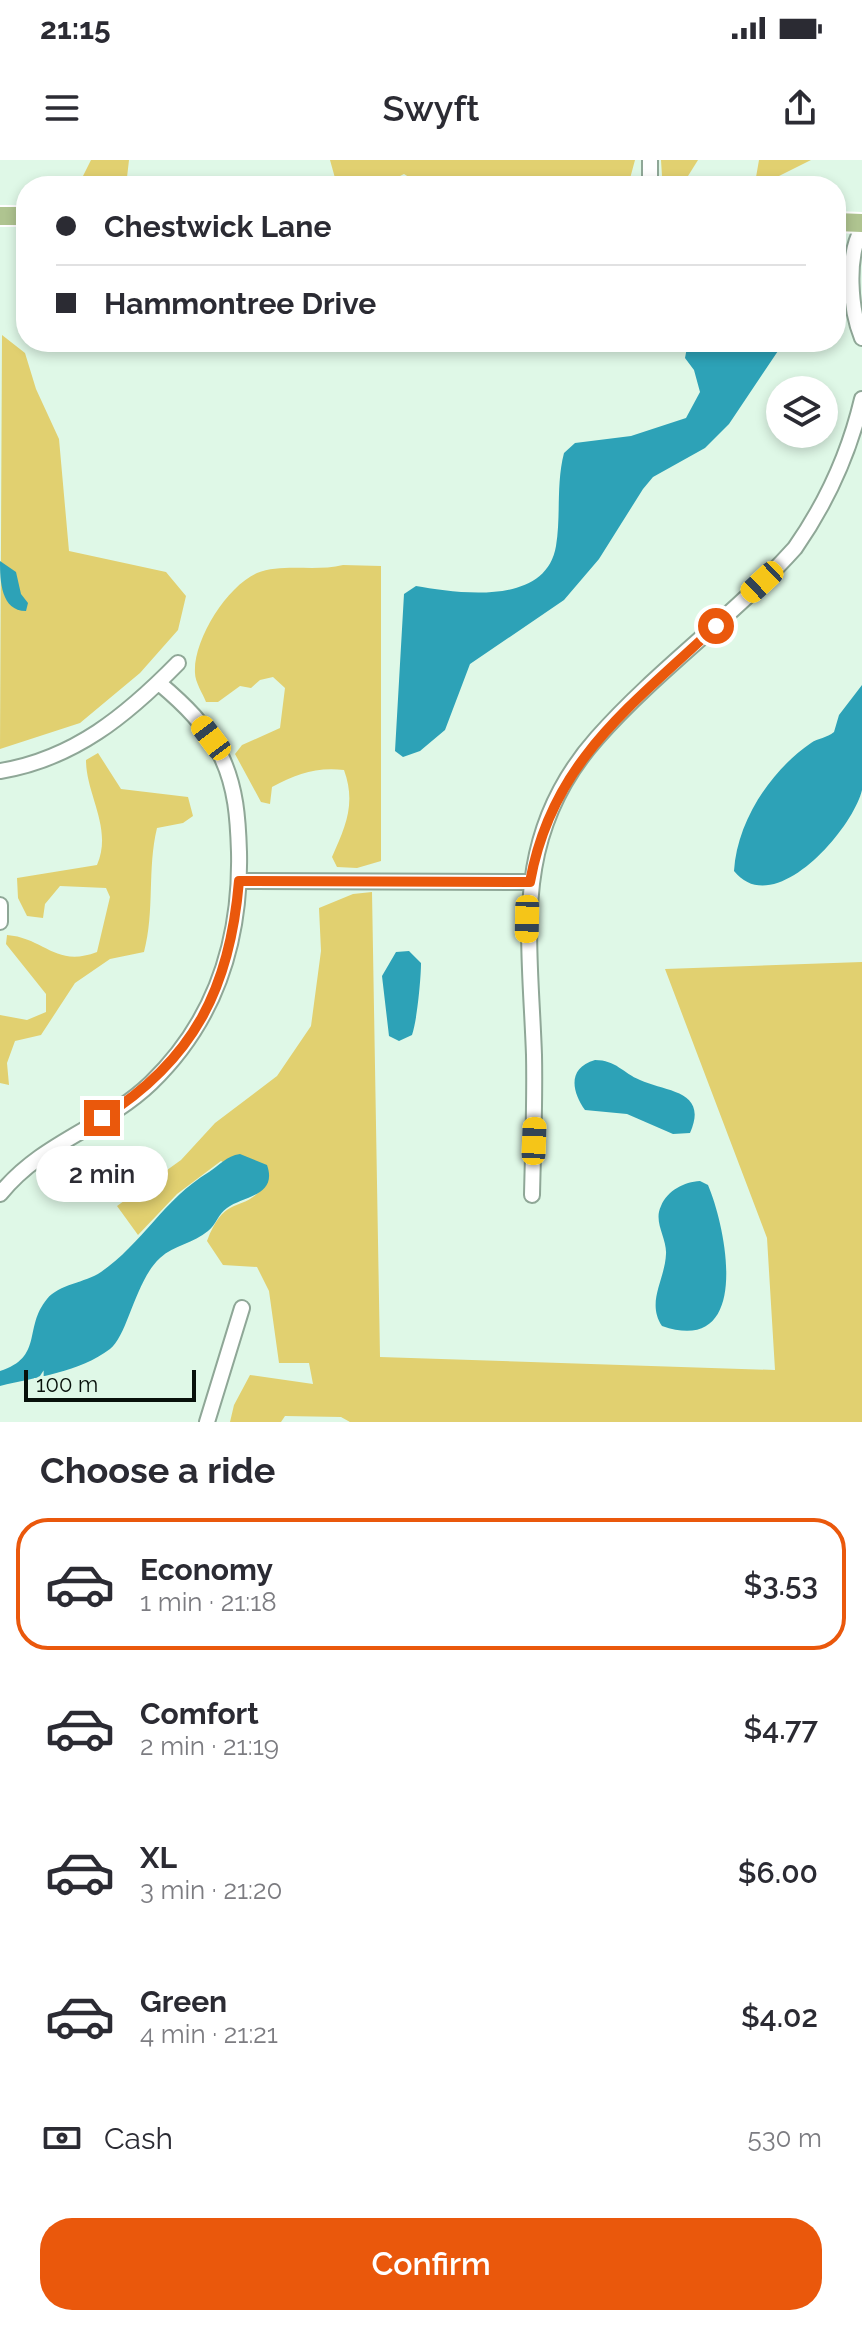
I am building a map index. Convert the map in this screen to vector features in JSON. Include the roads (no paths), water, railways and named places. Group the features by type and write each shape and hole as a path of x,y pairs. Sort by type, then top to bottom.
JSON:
{"street":[{"path":"862,229 854,243 854,318 862,338"},
{"path":"532,1195 534,1054 527,939 530,882 555,805 595,740 775,570 802,539 841,468 862,399"},
{"path":"0,771 33,764 78,746 106,728 178,663"},
{"path":"0,1194 35,1158 147,1086 185,1046 206,1012 222,977 235,927 239,881 235,797 221,756 195,717 159,683"},
{"path":"239,881 530,882"},
{"path":"0,905 0,922"},
{"path":"207,1422 242,1308"}],"water":[{"path":"686,352 777,352 729,424 705,448 653,477 599,559 564,600 470,664 445,730 420,751 403,757 395,751 404,594 416,586 476,593 498,592 536,579 549,566 556,546 564,453 575,443 631,436 686,418 700,392 694,370 685,358"},
{"path":"0,561 16,572 21,594 28,603 26,611 11,606 7,600 2,586"},
{"path":"862,685 862,790 856,807 828,846 810,864 790,878 770,885 751,883 734,871 742,834 758,799 796,755 814,741 834,732 839,715"},
{"path":"409,951 421,963 416,1020 412,1035 399,1041 389,1036 382,976 396,952"},
{"path":"595,1060 614,1064 640,1080 689,1100 694,1108 690,1133 673,1134 627,1114 585,1110 575,1088 576,1074 580,1068"},
{"path":"240,1154 267,1165 268,1183 257,1194 227,1208 211,1229 160,1258 144,1280 122,1332 110,1349 72,1368 0,1386 0,1371 23,1358 40,1310 52,1294 88,1279 116,1261 179,1195 227,1159"},
{"path":"700,1181 708,1185 715,1205 726,1258 726,1284 721,1307 710,1323 691,1331 662,1326 658,1317 656,1300 666,1254 659,1212 672,1191"}]}
